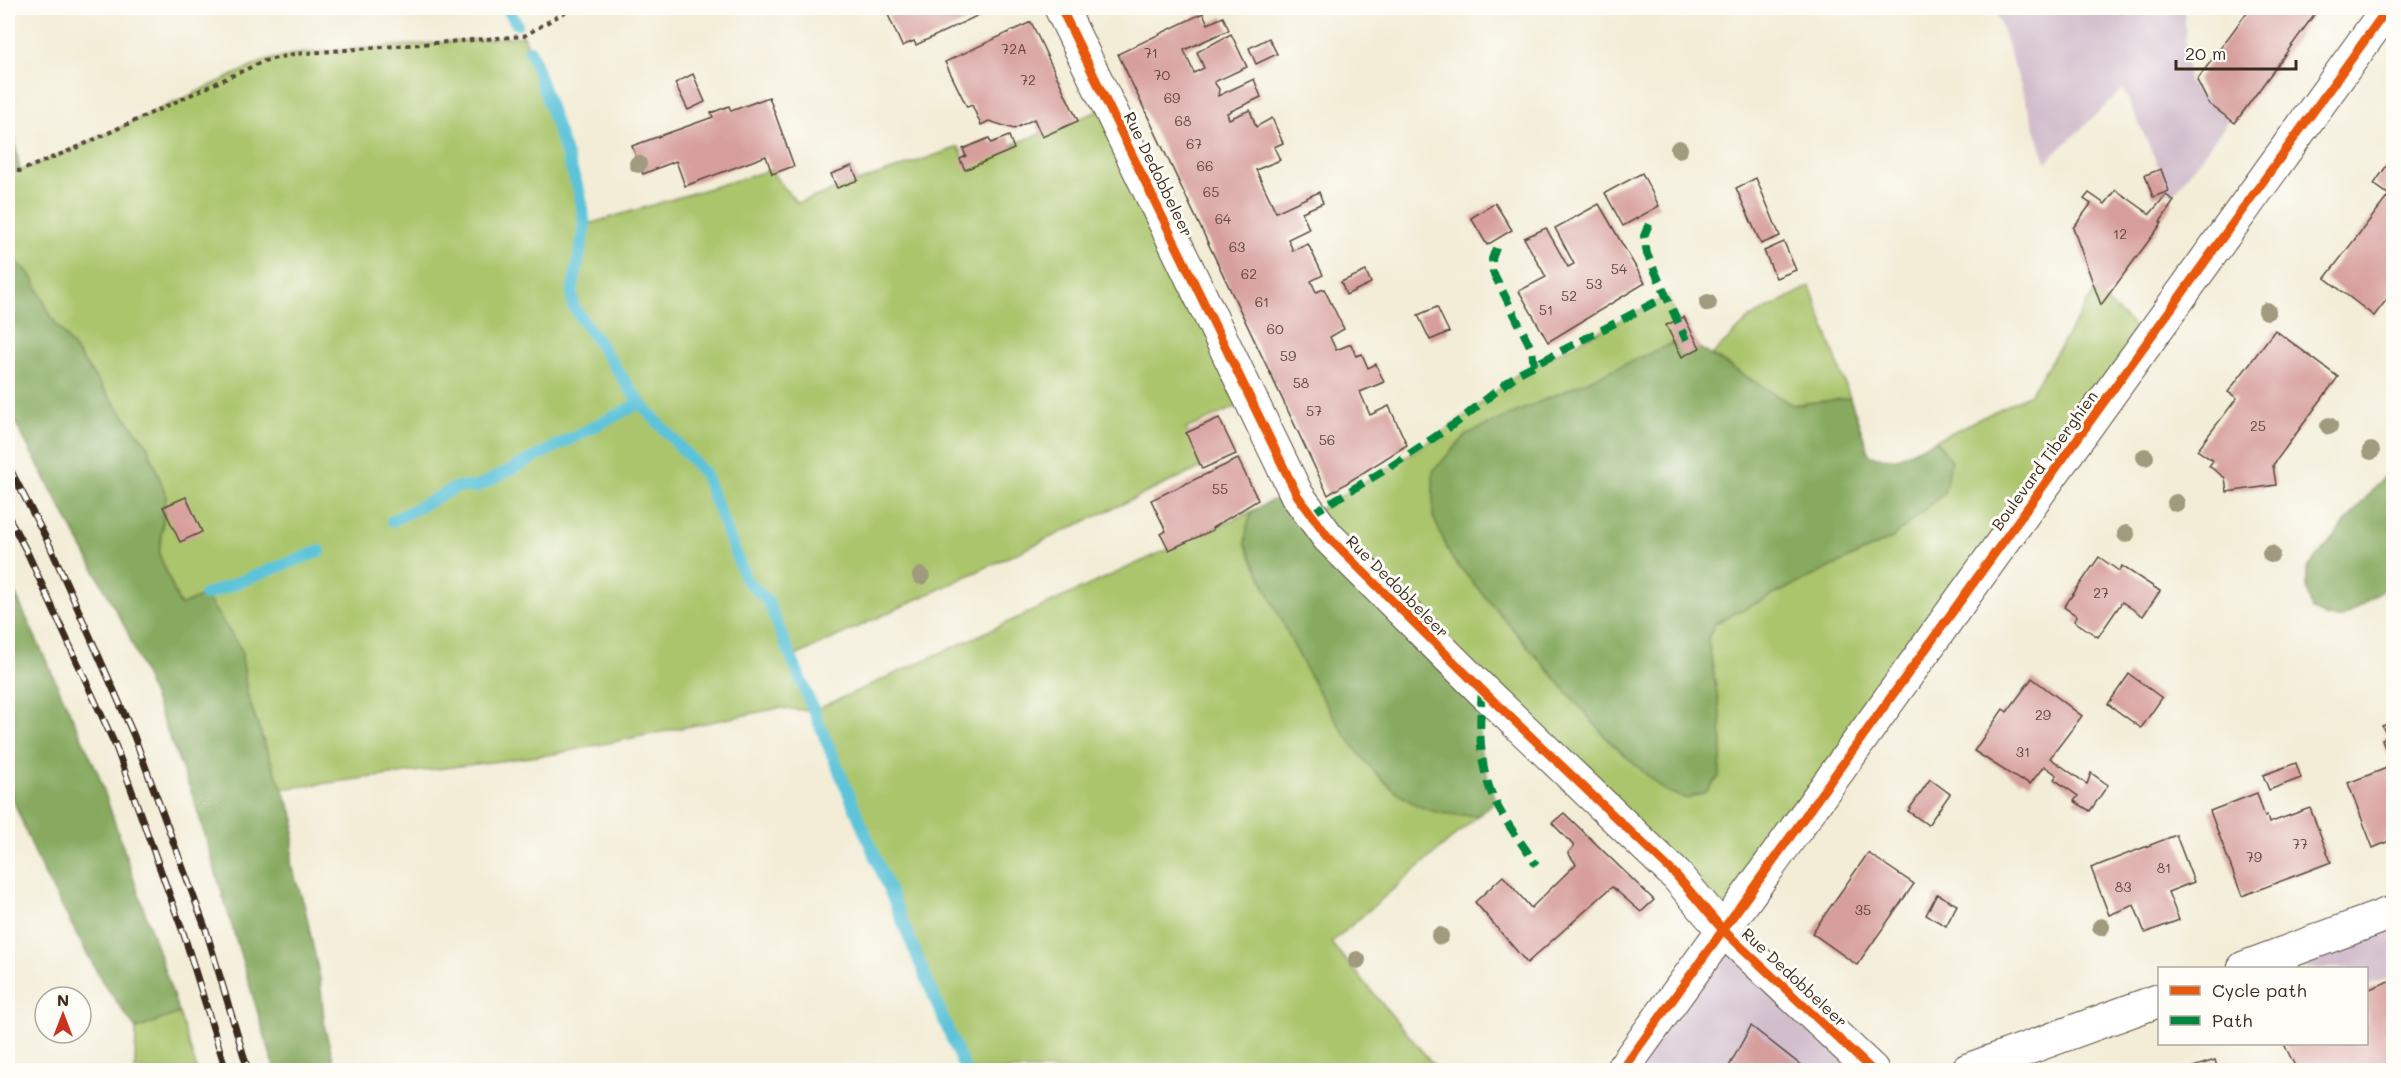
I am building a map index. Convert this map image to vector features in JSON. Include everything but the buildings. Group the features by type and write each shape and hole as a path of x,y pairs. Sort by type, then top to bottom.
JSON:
{"street":[{"name":"Rue Dedobbeleer","path":"1061,8 1297,495 1328,537 1482,690 1676,875 1723,930 1872,1071"},
{"name":"Boulevard Tiberghien","path":"1622,1071 2388,8"},
{"path":"2249,967 2394,912"},
{"path":"1968,1071 2158,1001"}],"path":[{"path":"8,170 20,171 78,147 264,61 294,54 524,36 572,8"}],"shaded area":[{"path":"1995,8 2184,8 2188,83 2229,120 2172,196 2123,89 2046,162"},
{"path":"2393,912 2393,976 2368,986 2368,967 2262,967"},
{"path":"1723,930 1872,1070 1622,1070"}],"green space":[{"path":"524,36 580,194 585,225 770,170 797,203 959,147 967,165 1109,107 1252,400 1186,429 1202,467 791,658 813,711 1252,511 1247,527 1454,815 1479,815 1331,943 1438,1070 965,1070 812,711 779,708 554,754 281,789 247,694 241,649 181,607 159,554 166,495 147,445 52,318 31,275 8,253 8,170 20,171 78,147 264,61 294,54"},
{"path":"8,112 11,120 20,171 8,170"},
{"path":"8,253 31,275 52,318 147,445 166,495 159,554 180,606 205,595 241,649 247,694 263,742 295,819 291,866 304,904 320,979 325,1029 336,1070 275,1070 193,796 127,631 8,409"},
{"path":"1810,286 1850,398 1792,405 1712,355 1750,318"},
{"path":"2095,291 2149,340 1723,930 1311,514 1390,467 1459,421 1519,373 1667,296 1686,340 1433,516 1451,557 1610,742 1665,791 1719,777 1722,750 1721,718 1708,639 1715,623 1892,538 1951,461 1936,440 2030,394"},
{"path":"1686,340 1792,405 1850,398 1870,456 1896,459 1936,440 1951,461 1944,493 1892,538 1715,623 1708,639 1721,718 1722,750 1719,777 1706,792 1687,799 1665,791 1610,742 1451,557 1433,516 1433,471 1467,434 1675,342"},
{"path":"2393,465 2393,583 2342,618 2325,617 2312,609 2307,591 2307,569"},
{"path":"1297,495 1482,690 1479,730 1481,754 1495,801 1479,815 1435,812 1399,794 1371,768 1345,734 1320,695 1245,544 1252,511 1273,500"},
{"path":"8,578 98,773 179,1013 136,1029 102,981 41,868 8,787"},
{"path":"179,1013 197,1070 135,1070 136,1029"}],"waterway":[{"path":"507,8 517,24"},
{"path":"530,50 580,194 585,226 572,293 573,306 640,403 704,473 746,580 767,600 965,1070"},
{"path":"392,521 457,487 477,487 640,403"},
{"path":"205,595 320,551"}],"railway":[{"path":"8,465 50,546 134,736 206,930 248,1070"},
{"path":"8,516 28,554 116,747 184,935 226,1070"}],"marked path":[{"path":"1649,224 1644,236 1647,254 1686,340"},
{"path":"1496,248 1492,259 1493,272 1532,350 1534,365"},
{"path":"1311,514 1390,467 1459,421 1519,373 1667,296"},
{"path":"1482,690 1481,747 1489,788 1504,818 1536,865"}],"cycle path":[{"path":"1061,8 1297,495 1328,537 1482,690 1676,875 1723,930 1872,1070"},
{"path":"1622,1070 2388,8"}]}
